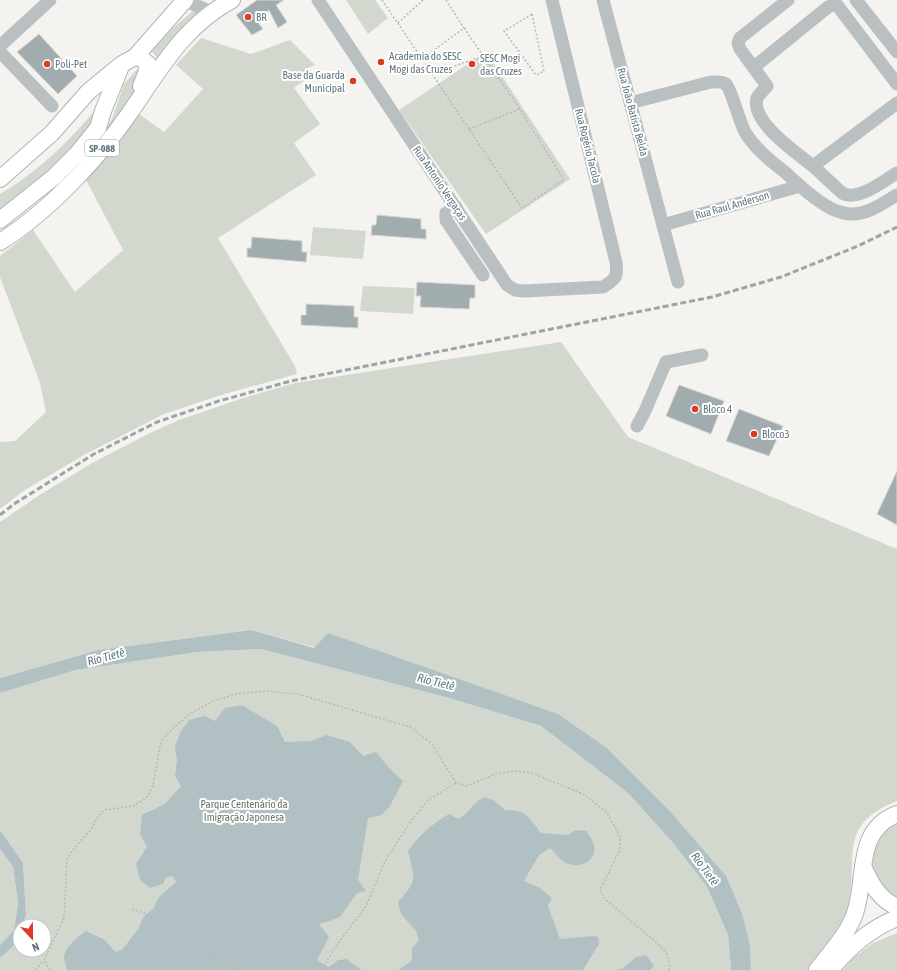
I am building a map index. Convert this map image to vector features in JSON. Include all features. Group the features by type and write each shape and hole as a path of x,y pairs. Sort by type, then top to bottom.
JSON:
{"main road":[{"path":"0,179 52,133 88,92 128,61 184,0"},
{"name":"SP-088","path":"0,242 35,216 59,195 89,163 129,115 166,59 186,36 212,12 232,0"},
{"path":"128,61 141,58 148,64 148,69 129,115"},
{"path":"0,220 54,177 77,154 98,128 103,111 128,61"},
{"path":"817,970 850,927 859,900 864,866 864,852 868,841 875,830 889,817 897,814"},
{"path":"864,866 876,892 897,907"},
{"path":"830,970 861,939 872,931 897,918"}],"street":[{"path":"0,46 50,0"},
{"path":"184,0 212,12"},
{"name":"Rua Antonio Vergaças","path":"318,0 507,285 515,290 524,291 603,287"},
{"name":"Rua Rogério Tacola","path":"552,0 616,262 617,272 614,281 603,287"},
{"name":"Rua João Batista Belda","path":"603,0 678,282"},
{"path":"788,0 738,40 740,49 767,86 758,96 757,101 761,119 772,132 847,196 859,195 897,173"},
{"path":"856,0 897,52"},
{"path":"754,67 828,8 833,5 837,5 897,84"},
{"path":"0,52 52,106"},
{"path":"630,103 711,82 722,82 726,84 739,118 751,141 800,186 822,202 843,213 854,214 865,212 877,207 897,195"},
{"path":"813,166 897,103"},
{"name":"Rua Raul Anderson","path":"663,225 800,186"},
{"path":"456,207 446,213 446,220 483,276"},
{"path":"637,426 645,412 666,362 702,355"}],"path":[{"path":"382,0 522,208 564,180 520,109 446,0"},
{"path":"397,24 423,0"},
{"path":"532,14 544,71 536,76 504,31 532,14"},
{"path":"422,60 464,28"},
{"path":"431,74 483,56"},
{"path":"469,129 520,109"},
{"path":"36,970 44,960 64,918 67,860 71,852 92,828 98,816 104,810 133,806 149,795 153,785 162,740 172,729 190,714 213,701 237,694 267,691 298,694 410,727 431,743 456,783 466,786 495,774 515,771 532,773 585,795 607,813 620,836 620,850 600,890 605,899 656,942 667,954 670,966 669,970"},
{"path":"321,970 336,946 366,906 385,861 411,821 428,800 456,783"},
{"path":"132,909 144,913 237,970"},
{"path":"44,960 50,970"}],"green space":[{"path":"346,0 375,0 388,18 368,34"},
{"path":"193,11 204,13 157,62 155,55 151,51 174,27"},
{"path":"201,38 251,54 290,40 315,65 308,68 312,75 294,88 320,124 294,143 316,175 218,238 295,366 297,374 221,395 164,414 84,455 25,490 0,509 0,442 15,441 46,412 40,383 0,277 0,256 33,230 75,292 123,250 86,180 139,114 164,132 203,89 176,65"},
{"path":"486,52 570,179 486,234 399,110"},
{"path":"139,67 142,67 135,90 128,104 105,134 104,132 112,119 124,84"},
{"path":"100,104 87,130 75,144 48,173 0,212 0,194 28,175 54,154 78,130"},
{"path":"313,227 366,231 363,259 310,255"},
{"path":"363,286 415,288 413,314 360,311"},
{"path":"561,342 628,437 897,549 897,801 877,811 864,822 857,834 853,847 851,893 847,911 836,934 809,970 751,970 750,949 743,916 667,808 606,747 558,714 251,630 98,650 0,678 0,522 38,496 92,463 179,420 243,398 295,383"},
{"name":"Parque Centenário da Imigração Japonesa","path":"261,649 449,698 541,726 628,793 674,844 707,887 728,935 731,970 0,970 0,958 12,947 12,958 52,958 52,918 25,918 23,863 0,830 0,693 76,670 198,652"},
{"path":"897,823 897,899 886,893 879,883 871,865 871,857 880,837 891,826"},
{"path":"0,849 13,867 18,903 16,918 12,918 12,932 0,945"},
{"path":"897,933 897,970 843,970 853,958 873,943"}],"water":[{"name":"Rio Tietê","path":"251,630 314,648 328,633 558,714 606,747 667,808 726,876 743,916 750,946 751,970 731,970 728,935 707,887 674,844 628,793 541,726 449,698 261,649 198,652 76,670 0,693 0,678 98,650"},
{"path":"242,705 277,726 285,742 311,741 326,735 350,742 363,756 376,752 390,769 403,781 390,806 382,815 368,818 358,880 366,891 357,893 340,917 319,924 329,937 317,960 329,967 338,960 347,959 361,970 67,970 64,957 65,953 69,946 86,931 105,940 115,952 122,950 138,929 144,916 153,909 159,897 176,882 173,876 166,878 163,884 150,888 140,880 136,864 147,847 140,834 142,815 165,804 181,786 175,776 177,760 175,746 181,731 189,720 204,716 215,721 225,708"},
{"path":"484,797 493,800 505,810 513,810 523,813 541,833 568,835 576,830 586,831 592,840 594,845 593,856 586,863 571,865 566,863 550,848 539,855 524,881 540,888 552,898 548,906 560,939 593,936 598,937 599,944 583,970 399,970 412,960 412,948 419,940 416,931 401,914 398,902 409,888 413,879 408,851 426,830 437,822 449,814 458,819 462,817 480,799"},
{"path":"0,830 23,863 25,918 16,918 18,903 13,867 0,849"},
{"path":"12,932 12,947 0,958 0,945"},
{"path":"646,955 654,966 650,970 615,970 622,969 636,957"}],"building":[{"name":"BR","path":"257,0 284,0 276,5 287,22 278,28 269,10 256,20 263,29 252,35 236,15"},
{"name":"Poli-Pet","path":"39,34 77,76 58,94 17,52"},
{"path":"377,215 421,219 421,229 426,229 426,239 371,235 372,225 376,225"},
{"path":"252,237 302,241 302,252 307,252 306,262 247,257 247,248 251,248"},
{"path":"417,282 475,285 475,298 470,298 469,309 420,307 421,296 416,296"},
{"path":"306,304 354,306 354,317 358,317 358,328 301,325 301,315 306,315"},
{"name":"Bloco 4","path":"679,385 724,401 711,434 666,416"},
{"name":"Bloco3","path":"739,409 783,426 769,456 726,441"},
{"path":"897,471 897,525 877,514"}],"railway":[{"path":"0,515 14,504 94,454 157,422 219,401 291,381 712,297 781,277 858,246 897,227"}],"place":[{"name":"BR","path":"248,17"},
{"name":"Academia do SESC Mogi das Cruzes","path":"381,62"},
{"name":"Poli-Pet","path":"47,64"},
{"name":"SESC Mogi das Cruzes","path":"472,64"},
{"name":"Base da Guarda Municipal","path":"353,81"},
{"name":"Bloco 4","path":"695,409"},
{"name":"Bloco3","path":"754,434"}]}
